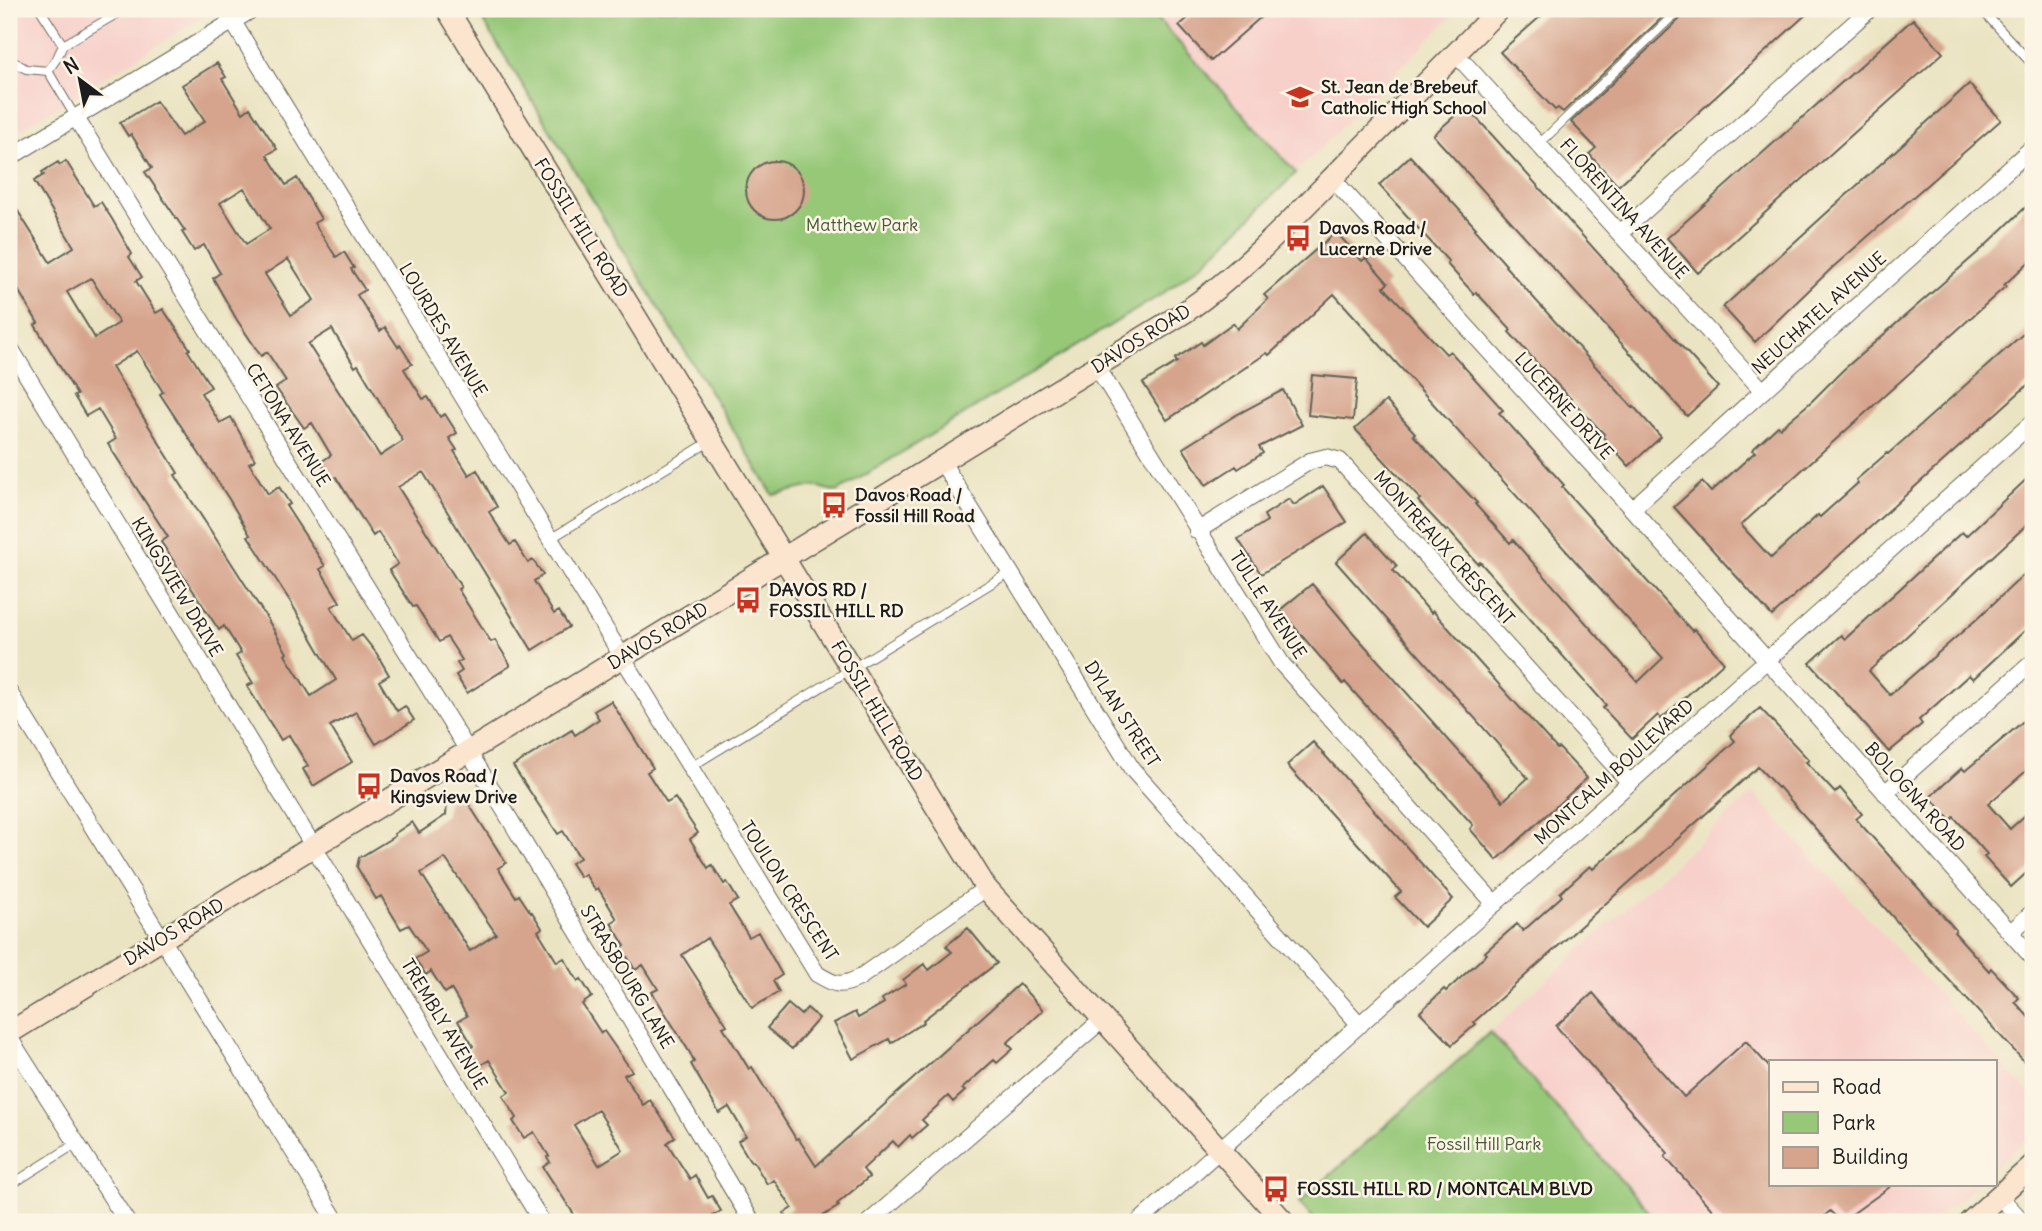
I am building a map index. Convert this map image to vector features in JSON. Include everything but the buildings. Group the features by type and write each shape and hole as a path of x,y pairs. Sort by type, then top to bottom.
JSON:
{"street":[{"path":"9,158 253,9"},
{"name":"FOSSIL HILL ROAD","path":"447,9 986,888 1284,1222"},
{"name":"DAVOS ROAD","path":"9,1035 1097,367 1211,294 1332,178 1499,9"},
{"path":"1620,233 1870,9"},
{"name":"LOURDES AVENUE","path":"233,22 622,657"},
{"name":"FLORENTINA AVENUE","path":"1456,54 1763,391"},
{"name":"CETONA AVENUE","path":"76,118 468,751"},
{"name":"NEUCHATEL AVENUE","path":"1632,509 2033,147"},
{"name":"LUCERNE DRIVE","path":"1332,178 1767,661"},
{"name":"KINGSVIEW DRIVE","path":"9,346 153,587 314,846"},
{"name":"TULLE AVENUE","path":"1097,367 1282,664 1494,904"},
{"name":"MONTCALM BOULEVARD","path":"1139,1222 2033,422"},
{"name":"MONTREAUX CRESCENT","path":"1197,531 1310,461 1326,457 1340,461 1630,783"},
{"name":"DYLAN STREET","path":"942,462 1132,769 1360,1025"},
{"name":"TOULON CRESCENT","path":"622,657 817,974 833,984 847,984 859,978 986,888"},
{"name":"BOLOGNA ROAD","path":"1767,661 2033,958"},
{"path":"1885,793 2033,662"},
{"path":"9,692 337,1222"},
{"name":"STRASBOURG LANE","path":"468,751 752,1222"},
{"name":"TREMBLY AVENUE","path":"314,846 542,1222"},
{"path":"2010,933 2033,912"},
{"path":"869,1222 1102,1020"},
{"path":"9,1035 127,1222"},
{"path":"1970,1222 1996,1193 2033,1166"},
{"path":"1996,1193 2022,1222"}],"lane":[{"path":"40,9 63,45"},
{"path":"48,71 63,45 125,9"},
{"path":"1539,144 1680,9"},
{"path":"1982,9 2033,65"},
{"path":"9,59 26,69 48,71"},
{"path":"48,71 76,118"},
{"path":"549,540 712,440"},
{"path":"689,768 1010,572"},
{"path":"9,1186 78,1142"}],"shaded area":[{"path":"9,9 216,9 13,134 9,128"},
{"name":"St. Jean de Brebeuf Catholic High School","path":"1149,9 1459,9 1296,173"},
{"path":"1753,793 2033,1097 2033,1133 1996,1167 1996,1060 1769,1060 1769,1186 1975,1186 1934,1222 1658,1222 1490,1032"}],"green space":[{"name":"Matthew Park","path":"476,9 1149,9 1296,173 1207,260 1162,294 837,492 814,486 773,495"},
{"name":"Fossil Hill Park","path":"1490,1032 1658,1222 1317,1222 1299,1203"}],"place":[{"name":"St. Jean de Brebeuf Catholic High School","path":"1300,97"},
{"name":"Davos Road / Lucerne Drive","path":"1298,238"},
{"name":"Davos Road / Fossil Hill Road","path":"834,505"},
{"name":"DAVOS RD / FOSSIL HILL RD","path":"748,600"},
{"name":"Davos Road / Kingsview Drive","path":"369,786"},
{"name":"FOSSIL HILL RD / MONTCALM BLVD","path":"1276,1189"}]}
